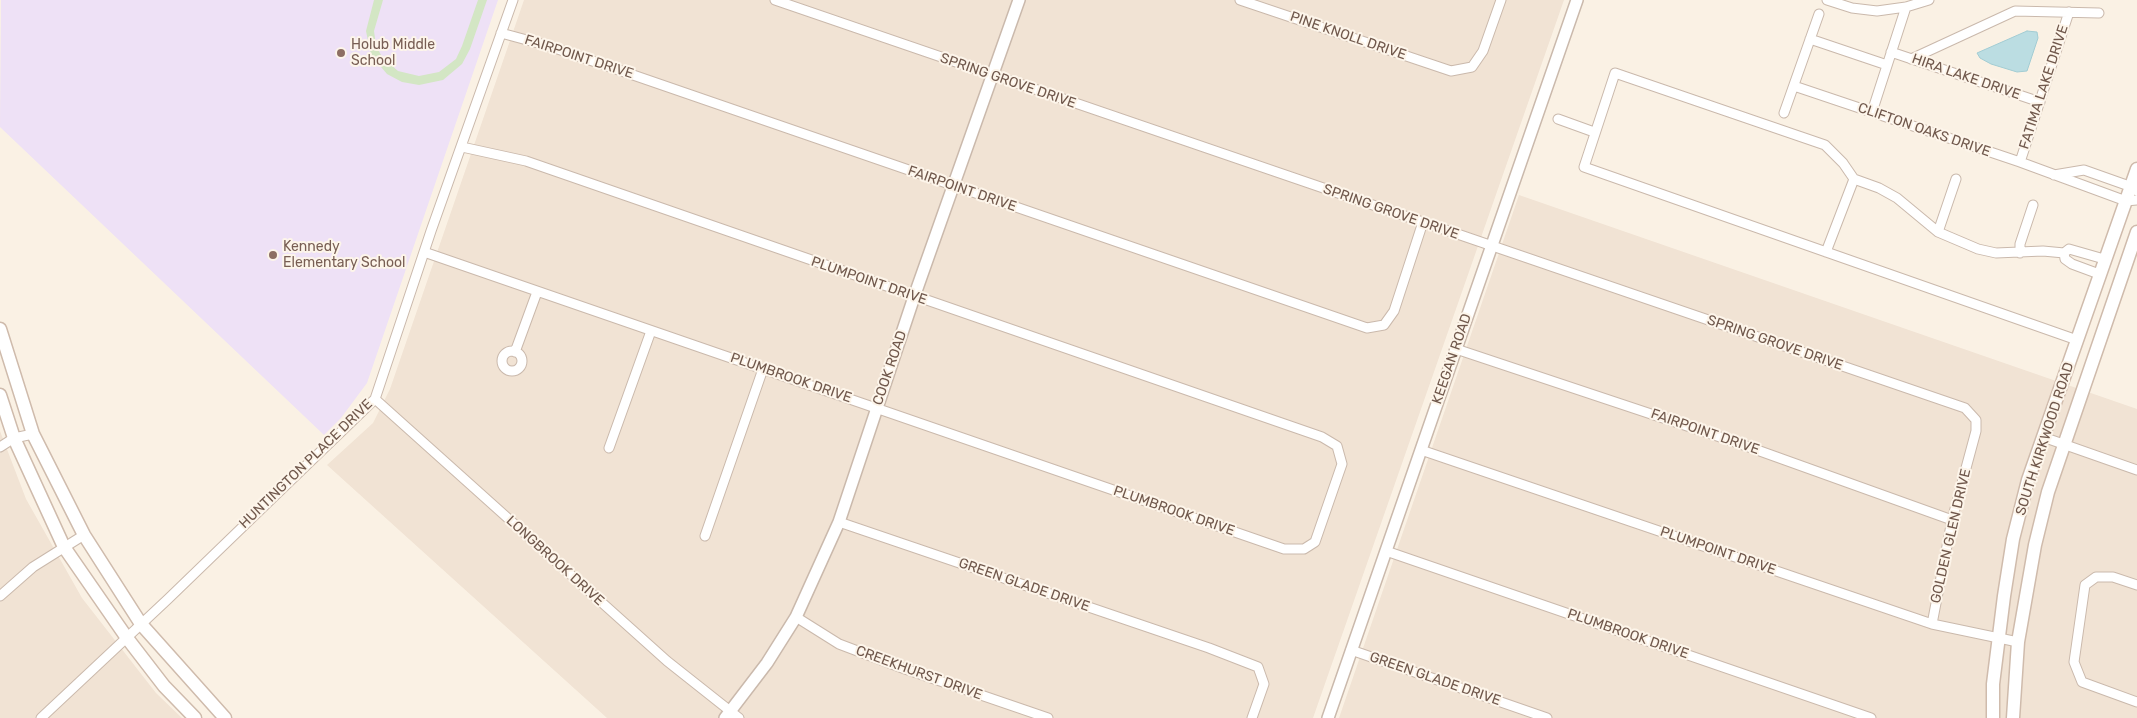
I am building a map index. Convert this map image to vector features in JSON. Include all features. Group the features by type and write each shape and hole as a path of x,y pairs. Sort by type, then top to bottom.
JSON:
{"main road":[{"name":"SOUTH KIRKWOOD ROAD","path":"1993,718 1993,684 1998,638 2013,539 2028,480 2104,259 2131,201 2137,169"},
{"name":"SOUTH KIRKWOOD ROAD","path":"2013,718 2018,642 2035,545 2048,492 2137,232"},
{"path":"0,329 33,434 84,535 141,624 219,716"},
{"path":"0,395 14,438 64,547 127,638 164,686 195,718"}],"street":[{"name":"HUNTINGTON PLACE DRIVE","path":"41,718 127,638 375,399 424,252 513,0"},
{"name":"SPRING GROVE DRIVE","path":"775,0 1965,408 1976,420 1976,432 1972,449"},
{"name":"COOK ROAD","path":"731,716 796,618 839,522 914,297 955,186 991,75 1019,0"},
{"name":"PINE KNOLL DRIVE","path":"1240,0 1451,71 1472,67 1483,51 1501,0"},
{"name":"KEEGAN ROAD","path":"1328,718 1577,0"},
{"path":"1827,0 1852,8 1877,11 1906,7 1928,0"},
{"path":"1872,112 1906,7"},
{"path":"1911,58 2015,11 2099,13"},
{"name":"FATIMA LAKE DRIVE","path":"2020,162 2069,12"},
{"path":"1784,113 1819,14"},
{"name":"FAIRPOINT DRIVE","path":"501,33 549,46 1367,328 1384,325 1394,311 1423,222"},
{"path":"1810,40 1887,65"},
{"name":"HIRA LAKE DRIVE","path":"1891,52 2040,102"},
{"path":"2077,340 1584,167 1594,132 1615,73 1825,145 1854,179 1879,188 1897,198 1938,232 1978,248 1996,253 2078,250 2104,259"},
{"name":"CLIFTON OAKS DRIVE","path":"1794,86 2131,201"},
{"path":"1558,119 1594,132"},
{"name":"PLUMPOINT DRIVE","path":"462,147 526,161 1322,437 1337,446 1342,464 1315,542 1304,549 1284,549 1243,535"},
{"path":"2054,175 2084,170 2134,189"},
{"path":"1826,252 1854,179"},
{"path":"1938,232 1956,179"},
{"path":"2020,253 2020,244 2034,206"},
{"name":"PLUMBROOK DRIVE","path":"424,252 1243,535"},
{"path":"2064,252 2065,259 2072,264 2099,274"},
{"path":"515,352 538,292"},
{"path":"609,448 650,331"},
{"name":"FAIRPOINT DRIVE","path":"1456,349 1732,441 1952,520"},
{"path":"705,536 763,369"},
{"name":"LONGBROOK DRIVE","path":"375,399 660,655 731,716"},
{"path":"0,447 14,438 33,434"},
{"path":"2043,437 2137,470"},
{"name":"GOLDEN GLEN DRIVE","path":"1932,624 1952,520 1972,449"},
{"name":"PLUMPOINT DRIVE","path":"1421,450 1932,624 2018,642"},
{"name":"GREEN GLADE DRIVE","path":"839,522 1209,648 1258,668 1264,684 1252,718"},
{"path":"0,596 33,568 84,535"},
{"name":"PLUMBROOK DRIVE","path":"1386,551 1871,718"},
{"path":"2134,702 2082,682 2074,662 2085,585 2096,577 2113,577 2137,585"},
{"name":"CREEKHURST DRIVE","path":"796,618 840,644 905,669 1048,718"},
{"name":"GREEN GLADE DRIVE","path":"1352,650 1546,718"}],"shaded area":[{"name":"Kennedy Elementary School","path":"1,0 498,0 367,383 341,418 324,435 0,127"},
{"path":"524,0 1564,0 1313,718 607,718 327,465 373,423 390,389"},
{"path":"1519,195 2137,409 2137,718 1339,718"},
{"path":"0,431 26,499 82,598 156,693 182,718 0,718"}],"green space":[{"path":"374,0 383,0 374,31 376,45 382,57 398,71 419,76 439,72 456,59 478,0 487,0 470,49 462,64 443,80 419,85 402,82 387,74 371,55 366,31"}],"water":[{"path":"2027,31 2037,32 2038,38 2027,71 2017,72 1991,64 1980,58 1977,53"}],"place":[{"name":"Holub Middle School","path":"341,53"},
{"name":"Kennedy Elementary School","path":"273,255"}]}
